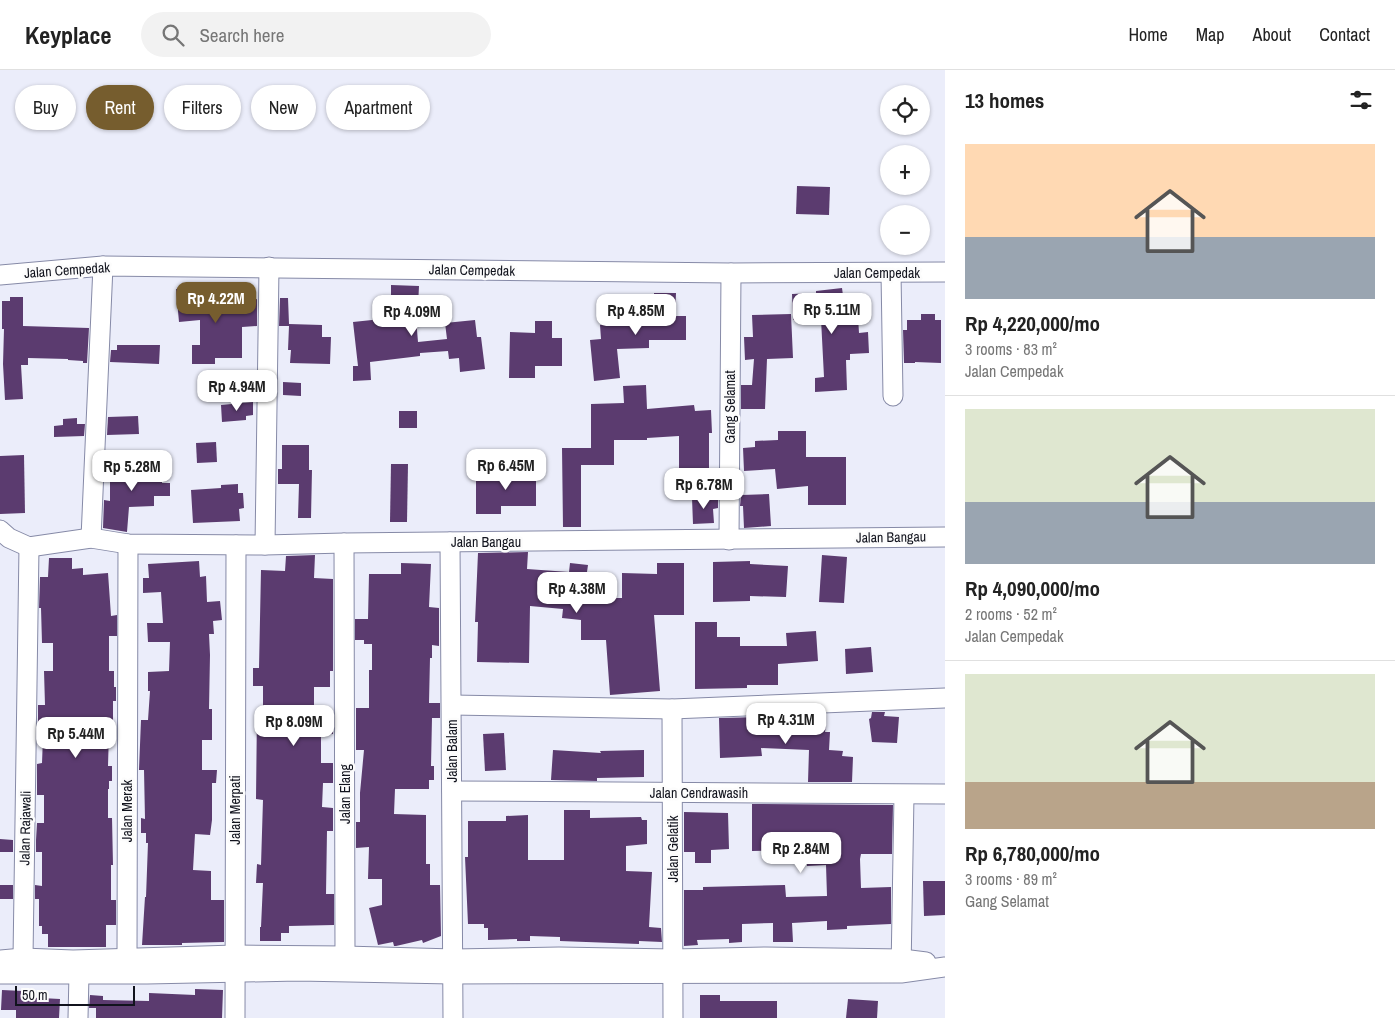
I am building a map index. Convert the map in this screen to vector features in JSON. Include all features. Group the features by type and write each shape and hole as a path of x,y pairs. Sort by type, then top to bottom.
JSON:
{"street":[{"name":"Jalan Cempedak","path":"0,275 102,266 730,273 945,272"},
{"path":"91,538 102,266"},
{"path":"265,545 269,267"},
{"name":"Gang Selamat","path":"728,540 730,273"},
{"path":"891,273 893,396"},
{"path":"0,530 9,538 29,547"},
{"name":"Jalan Bangau","path":"29,547 91,538 128,544 265,545 945,537"},
{"name":"Jalan Balam","path":"450,542 453,1018"},
{"name":"Jalan Elang","path":"344,543 346,956"},
{"name":"Jalan Merak","path":"127,958 128,544"},
{"name":"Jalan Merpati","path":"235,1018 236,545"},
{"name":"Jalan Rajawali","path":"23,958 29,547"},
{"path":"452,705 672,709 945,698"},
{"name":"Jalan Gelatik","path":"672,709 673,1018"},
{"name":"Jalan Cendrawasih","path":"452,791 945,794"},
{"path":"902,966 904,795"},
{"path":"0,974 79,974 346,956 453,967"},
{"path":"0,960 23,958 73,960 127,958 235,964 306,971 453,967 673,966 764,957 902,966 945,965"},
{"path":"78,1018 79,974"}],"building":[{"path":"797,186 830,187 829,215 796,214"},
{"path":"391,285 419,286 418,306 415,306 418,342 447,339 445,323 475,320 477,337 481,337 485,369 460,372 459,358 449,359 448,351 420,353 420,356 370,362 371,380 353,381 353,366 358,366 353,322 391,318"},
{"path":"206,286 207,304 257,299 257,326 242,327 242,358 215,358 215,364 192,364 192,345 200,345 200,320 179,322 176,289"},
{"path":"842,288 846,318 858,317 859,333 868,332 869,353 850,354 850,360 846,360 847,390 815,392 815,378 824,377 821,319 793,320 792,294 816,293 816,291"},
{"path":"654,293 676,293 675,316 686,316 686,340 649,340 649,348 617,349 620,378 594,381 590,340 601,339 600,325 630,322 630,317 654,316"},
{"path":"10,297 23,297 23,326 89,328 87,363 68,359 28,358 28,365 21,365 23,399 5,400 2,301 10,301"},
{"path":"280,298 288,298 289,324 322,325 322,337 331,337 330,364 290,363 291,350 288,350 289,326 279,326"},
{"path":"791,314 793,358 767,359 765,409 741,409 741,385 752,385 754,359 745,360 744,337 753,337 752,315"},
{"path":"921,314 935,314 935,320 941,320 941,363 904,363 903,330 907,330 907,320 921,320"},
{"path":"535,321 552,321 552,338 562,338 562,366 535,366 535,378 509,378 510,332 535,333"},
{"path":"117,345 160,345 159,364 110,362 111,350 117,350"},
{"path":"283,382 301,383 301,396 283,395"},
{"path":"646,385 647,409 694,405 695,411 711,410 712,433 709,433 709,473 679,476 679,436 647,438 647,440 614,440 614,465 581,465 581,527 563,527 562,448 591,448 591,404 624,403 623,386"},
{"path":"253,402 253,415 246,416 246,420 222,422 221,405"},
{"path":"399,411 417,411 417,428 399,428"},
{"path":"138,416 139,434 107,435 108,417"},
{"path":"77,418 77,424 85,424 84,436 54,437 54,426 63,425 63,419"},
{"path":"778,431 806,431 806,457 846,457 846,505 808,505 808,486 777,489 775,469 744,471 743,448 755,447 755,441 778,440"},
{"path":"216,442 217,462 197,463 196,443"},
{"path":"282,445 309,445 309,470 312,470 311,518 298,518 299,484 278,484 278,469 282,469"},
{"path":"24,455 25,513 0,514 0,456"},
{"path":"140,458 156,458 156,474 162,474 162,483 170,483 170,496 154,496 154,506 129,507 127,532 103,528 104,500 110,501 110,466 140,466"},
{"path":"391,464 408,464 407,522 390,522"},
{"path":"504,467 530,467 530,474 536,474 536,506 501,506 501,514 476,514 476,478 504,477"},
{"path":"238,484 238,493 243,493 244,508 239,509 240,521 193,523 191,490 221,488 221,485"},
{"path":"769,494 771,526 744,528 743,506 740,506 741,495"},
{"path":"718,496 718,508 713,509 714,523 693,524 692,498"},
{"path":"528,552 527,569 569,572 570,563 588,565 587,572 593,573 589,598 622,598 622,573 657,574 657,563 684,563 684,615 654,615 660,691 610,695 606,640 581,640 581,620 562,618 563,609 530,606 529,663 477,662 478,622 475,622 478,553"},
{"path":"315,555 314,578 333,579 333,671 330,671 330,687 314,687 314,722 333,721 333,734 321,735 321,763 333,763 333,783 323,783 322,807 333,808 333,831 327,831 326,894 334,894 334,925 289,926 289,933 281,933 281,941 260,941 263,883 256,883 257,864 261,865 263,800 256,799 257,710 263,710 263,686 253,686 253,668 259,668 261,570 285,571 286,556"},
{"path":"822,555 847,557 844,603 819,602"},
{"path":"49,558 72,558 72,569 83,568 83,575 108,573 111,616 117,615 117,636 109,636 109,671 114,671 116,701 113,701 113,732 109,732 108,766 112,766 112,781 109,781 108,789 108,818 112,818 113,865 111,865 111,900 116,900 116,925 106,925 106,947 48,947 48,934 42,934 42,926 39,926 39,899 35,899 35,885 42,886 42,852 36,852 37,823 44,823 44,795 37,795 37,764 42,763 43,737 38,737 38,705 45,705 44,671 53,671 53,643 42,643 41,608 39,608 40,577 48,577"},
{"path":"199,561 200,577 206,576 207,602 220,601 222,620 213,621 214,634 209,634 209,709 212,709 212,740 202,740 202,770 217,770 216,783 212,783 212,820 210,835 195,834 193,870 211,871 211,900 224,900 224,942 142,945 148,843 146,843 146,833 141,833 141,818 145,819 144,770 139,770 141,720 148,720 150,691 148,691 148,672 169,671 170,642 148,642 147,623 163,623 161,592 143,593 143,578 149,578 148,564"},
{"path":"750,561 750,564 788,566 786,597 750,596 750,601 713,602 713,562"},
{"path":"401,563 431,564 429,607 439,608 439,646 432,645 429,703 440,703 440,718 432,718 431,766 434,766 434,780 429,780 429,789 395,789 394,814 426,815 426,864 430,864 430,885 440,885 441,936 423,943 422,940 394,946 393,942 378,945 369,908 382,905 382,879 368,879 369,847 356,848 356,822 360,822 360,793 364,750 356,750 356,708 369,708 369,670 372,670 372,644 364,644 364,640 355,640 355,619 368,619 369,574 401,574"},
{"path":"695,622 717,622 717,637 740,637 740,646 787,646 786,633 816,631 818,661 778,664 778,685 747,685 747,688 695,689"},
{"path":"871,647 873,672 846,674 845,649"},
{"path":"872,712 885,712 884,716 899,717 897,743 872,742 869,719"},
{"path":"761,717 761,721 826,725 825,732 830,732 829,750 843,751 842,756 853,757 852,782 808,782 809,750 761,748 762,756 720,758 719,718"},
{"path":"504,733 506,770 485,771 483,734"},
{"path":"553,750 601,753 600,751 644,750 644,777 597,778 597,781 551,780"},
{"path":"752,804 893,805 892,854 861,854 860,859 861,888 891,887 891,924 847,926 847,929 827,930 827,921 792,923 793,942 773,942 773,923 742,924 742,942 729,943 729,939 697,940 698,945 684,946 684,890 703,890 703,887 785,885 786,897 827,896 826,865 807,866 807,850 752,851"},
{"path":"564,810 590,810 590,818 641,817 642,820 647,820 647,844 626,846 626,871 652,872 649,927 661,928 662,942 639,941 639,944 560,941 560,937 530,936 530,941 517,941 517,939 488,940 488,928 484,928 484,924 468,924 465,857 468,857 468,821 506,821 506,816 528,815 528,860 564,860"},
{"path":"684,812 728,813 729,849 711,850 711,863 695,863 695,852 684,852"},
{"path":"0,839 13,840 13,852 0,852"},
{"path":"923,881 945,881 945,915 924,916"},
{"path":"0,885 13,885 13,899 0,899"},
{"path":"195,989 223,990 222,1018 96,1018 96,1008 89,1008 90,995 103,996 103,1000 149,1001 149,993 195,995"},
{"path":"2,990 23,991 22,997 60,999 59,1018 16,1018 16,1010 1,1010"},
{"path":"700,995 720,995 720,1001 777,1001 777,1018 700,1018"},
{"path":"848,999 878,1001 877,1018 846,1018"}]}
